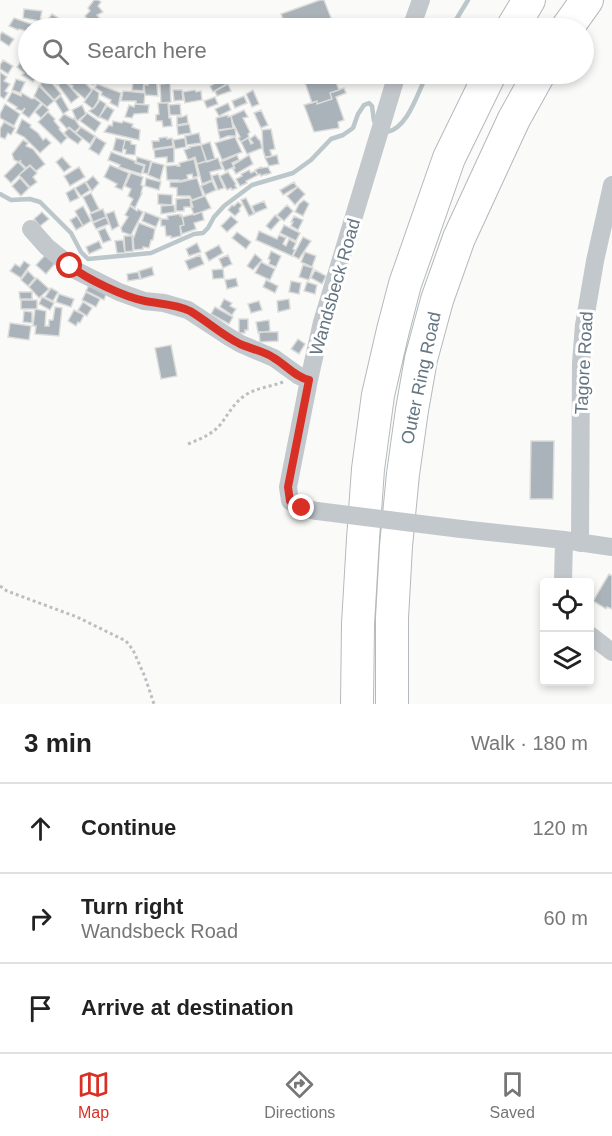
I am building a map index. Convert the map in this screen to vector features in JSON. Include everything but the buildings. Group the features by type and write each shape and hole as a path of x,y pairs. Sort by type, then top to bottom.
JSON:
{"highway":[{"path":"518,18 529,0"},
{"path":"574,18 587,0"},
{"name":"Outer Ring Road","path":"357,704 358,624 363,539 368,469 378,395 405,284 449,158 485,84"},
{"name":"Outer Ring Road","path":"392,704 392,618 396,546 403,474 421,359 437,300 459,238 514,119 533,84"}],"street":[{"path":"415,18 421,0"},
{"name":"Wandsbeck Road","path":"395,84 304,378 288,487 290,501 302,508 317,511 612,548"},
{"name":"Tagore Road","path":"564,578 572,542 584,325 612,185"},
{"path":"31,229 47,247 77,271 144,301 164,303 188,310 240,344 274,358 304,378"},
{"path":"594,638 612,652"}],"path":[{"path":"188,444 208,436 244,395 304,378"},
{"path":"0,586 7,591 77,617 126,641 133,650 145,677 154,704"}],"waterway":[{"path":"457,18 468,0"},
{"path":"387,132 401,124 407,117 423,84"},
{"path":"0,194 11,200 30,199 40,202 71,233 81,252 88,259 151,253 194,234 203,233 224,206 252,185 293,173 311,160 331,139 353,128 364,105 369,103 372,106 374,121"}],"route":[{"path":"70,266 119,292 144,301 164,303 188,310 229,338 263,352 309,380 288,487 290,501 302,508"}]}
